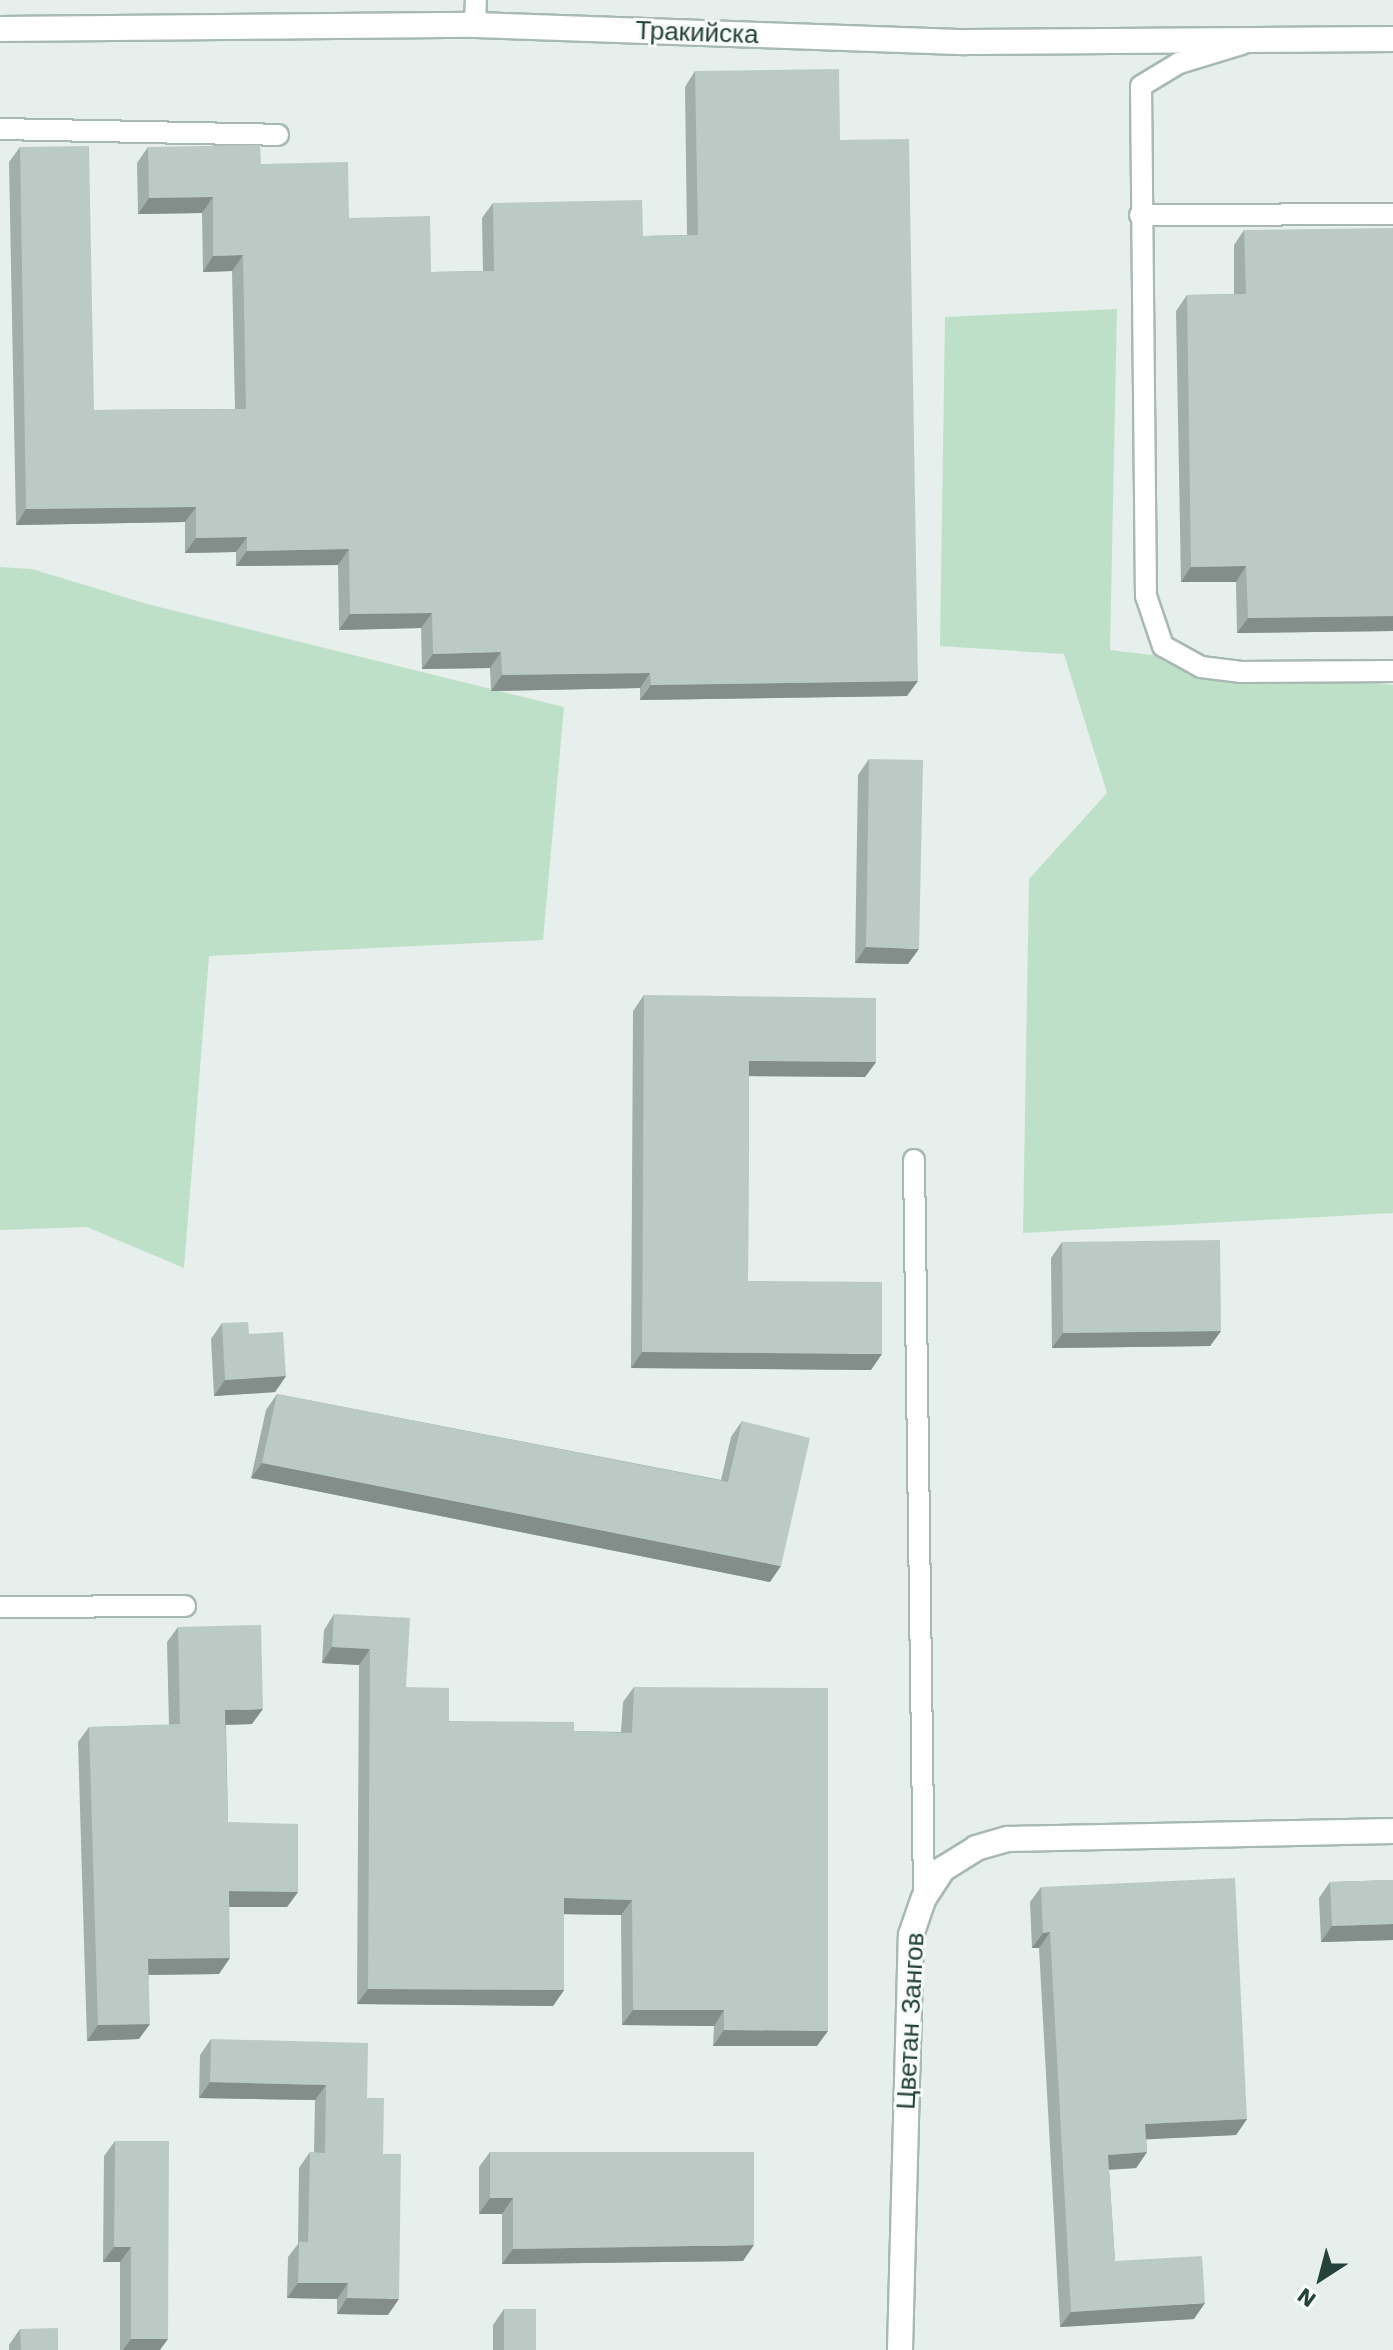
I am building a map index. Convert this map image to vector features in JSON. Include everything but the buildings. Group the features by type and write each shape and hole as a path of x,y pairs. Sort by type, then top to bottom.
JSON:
{"street":[{"name":"Тракийска","path":"0,29 475,25 966,42 1393,39"},
{"name":"Цветан Зангов","path":"900,2350 911,1935 924,1898 943,1869 976,1848 1008,1839 1393,1831"}],"lane":[{"path":"475,25 476,0"},
{"path":"1247,42 1179,63 1141,86 1146,596 1163,646 1201,667 1240,672 1393,671"},
{"path":"0,129 278,135"},
{"path":"1140,215 1393,214"},
{"path":"914,1160 924,1898"},
{"path":"0,1607 185,1606"}],"green space":[{"path":"1117,309 1110,650 1393,685 1393,1213 1023,1233 1029,879 1107,793 1064,654 940,646 945,317"},
{"path":"0,567 32,569 147,604 564,707 543,940 209,956 184,1268 87,1227 0,1230"}]}
